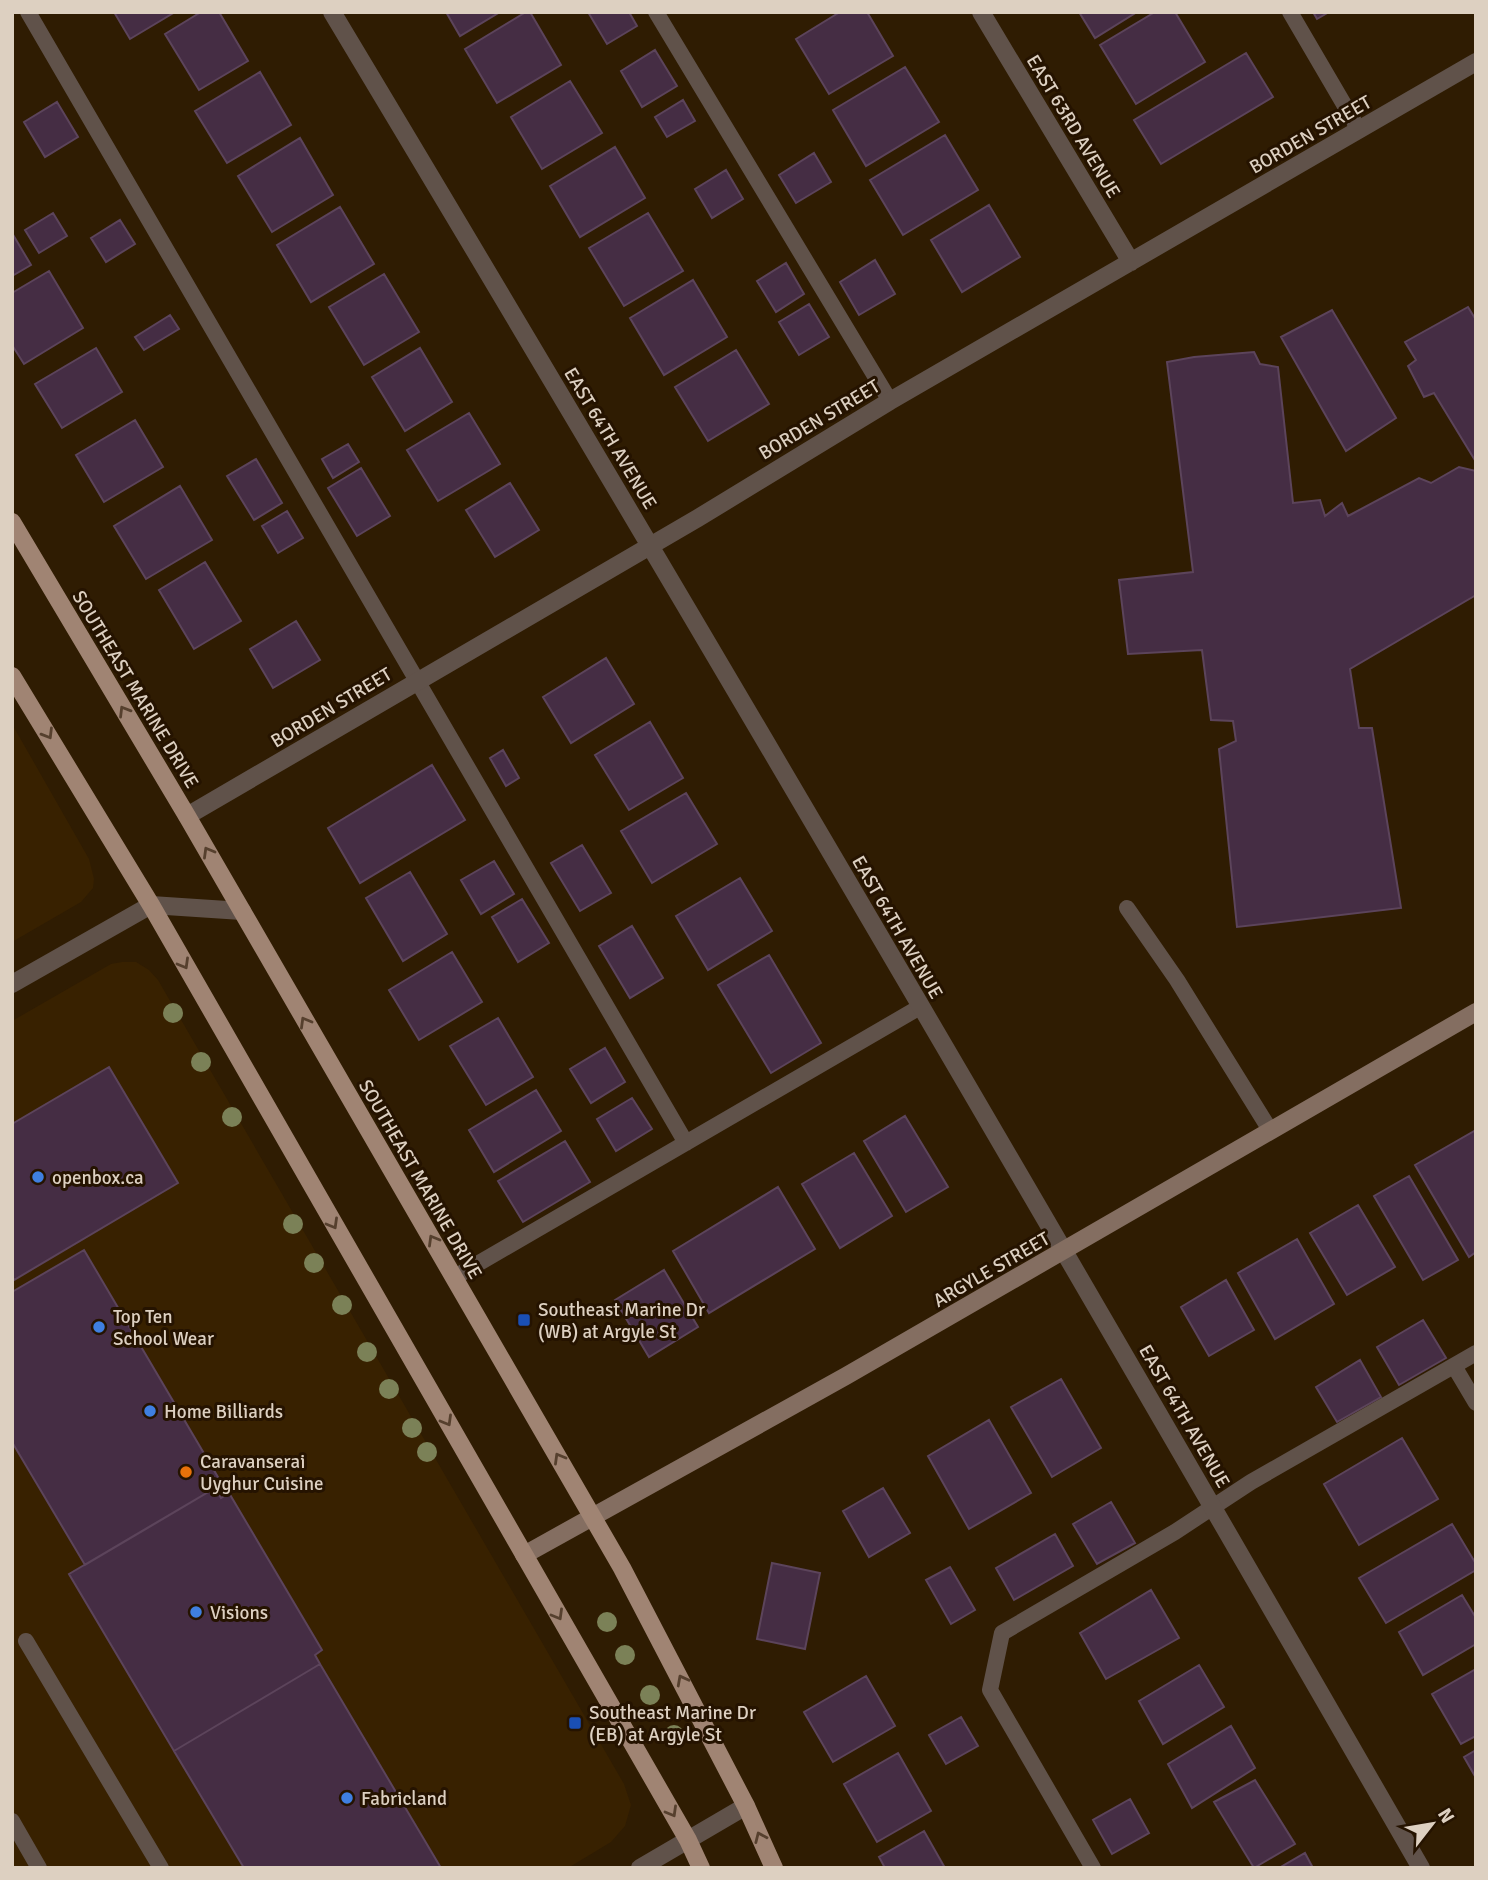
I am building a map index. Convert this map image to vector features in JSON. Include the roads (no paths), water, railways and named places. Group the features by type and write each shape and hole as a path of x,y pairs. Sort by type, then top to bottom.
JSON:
{"main road":[{"name":"SOUTHEAST MARINE DRIVE","path":"12,522 187,816 593,1518 688,1691 774,1868"},
{"path":"12,676 150,905 688,1840 701,1868"}],"street":[{"name":"EAST 64TH AVENUE","path":"332,12 651,545 1213,1506 1421,1868"},
{"name":"EAST 63RD AVENUE","path":"981,12 1131,262"},
{"name":"BORDEN STREET","path":"187,816 651,545 890,401 1476,62"},
{"path":"12,984 150,905 242,911"},
{"name":"ARGYLE STREET","path":"524,1555 1064,1251 1476,1012"},
{"path":"640,1868 746,1806"}],"lane":[{"path":"28,12 686,1143"},
{"path":"656,12 890,401"},
{"path":"1290,12 1359,130"},
{"path":"1127,908 1177,980 1270,1130"},
{"path":"455,1277 920,1007"},
{"path":"1093,1868 990,1690 1002,1633 1175,1532 1251,1482 1476,1353"},
{"path":"1454,1366 1476,1403"},
{"path":"26,1641 161,1868"},
{"path":"12,1821 39,1868"}],"place":[{"name":"openbox.ca","path":"38,1177"},
{"name":"Southeast Marine Dr (WB) at Argyle St","path":"524,1320"},
{"name":"Top Ten School Wear","path":"99,1327"},
{"name":"Home Billiards","path":"150,1411"},
{"name":"Caravanserai Uyghur Cuisine","path":"186,1472"},
{"name":"Visions","path":"196,1612"},
{"name":"Southeast Marine Dr (EB) at Argyle St","path":"575,1723"},
{"name":"Fabricland","path":"347,1798"}]}
